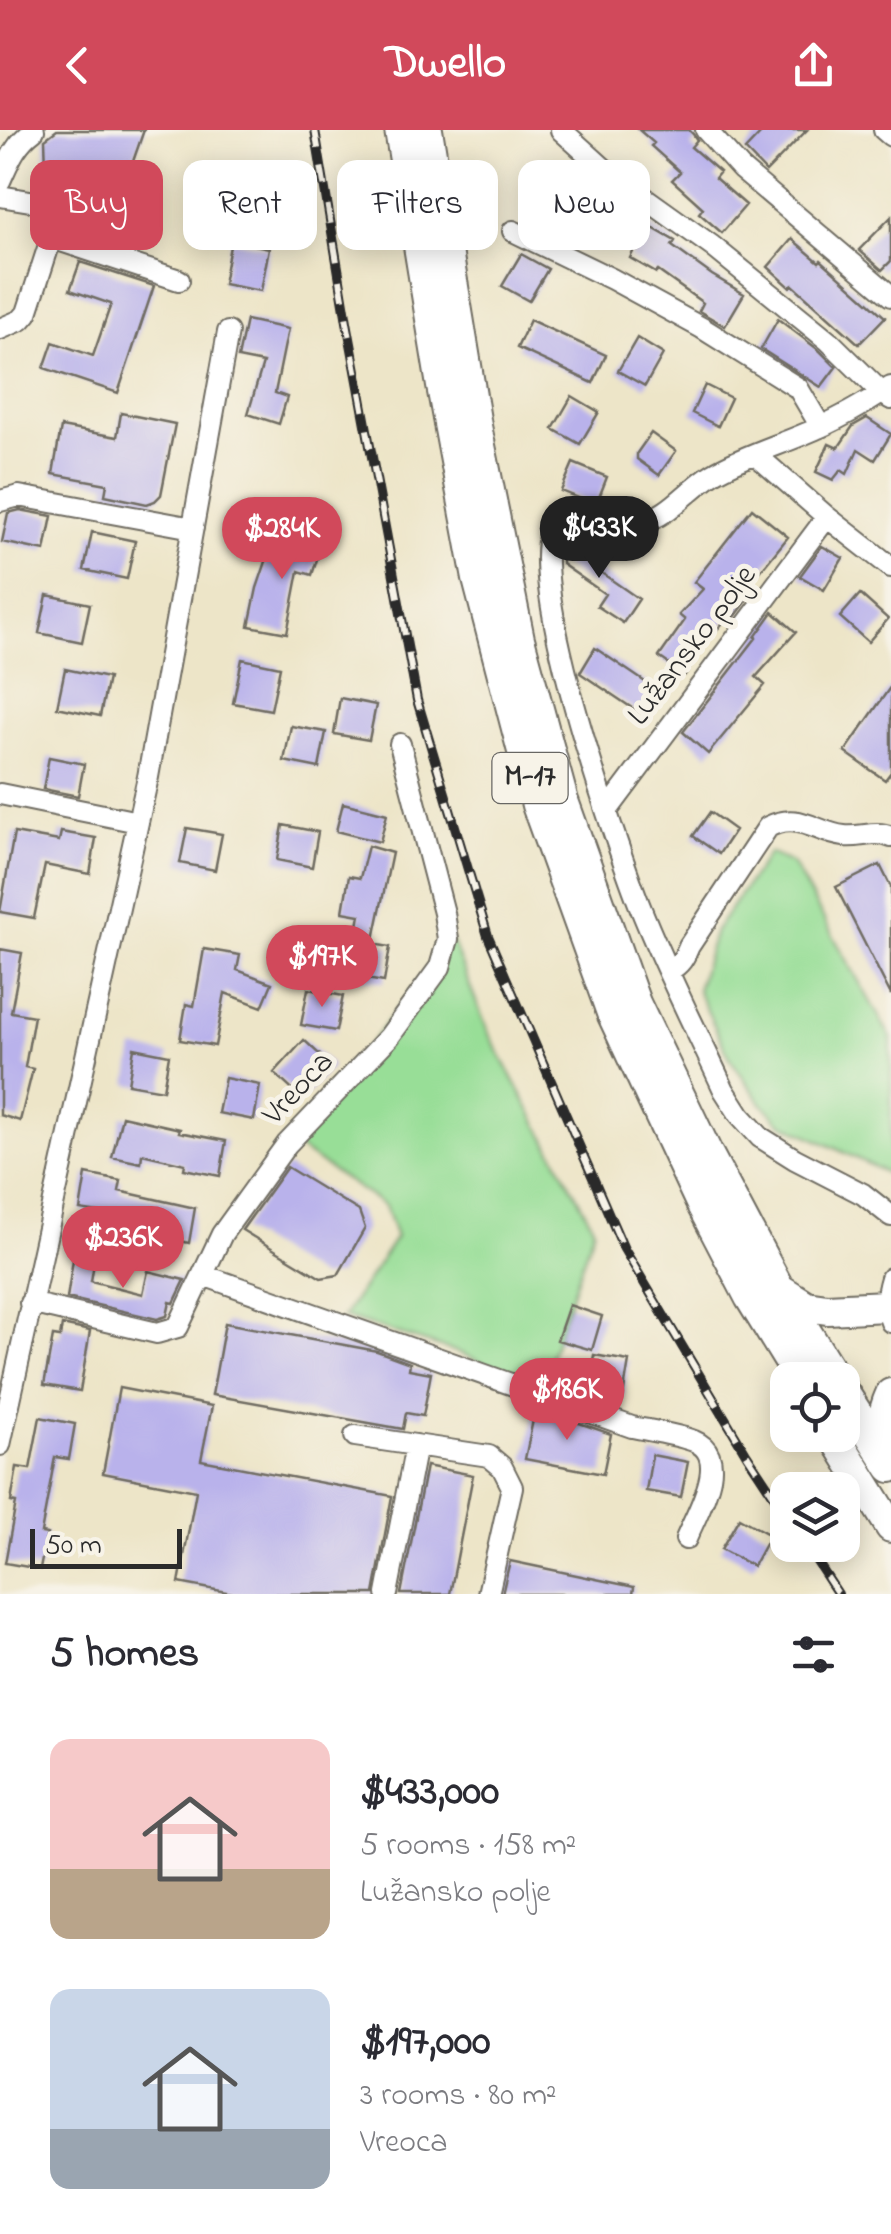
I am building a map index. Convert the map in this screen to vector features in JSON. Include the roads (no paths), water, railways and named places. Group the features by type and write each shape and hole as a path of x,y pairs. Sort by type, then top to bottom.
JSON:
{"highway":[{"name":"M-17","path":"400,130 478,579 537,805 612,1013 700,1201 790,1362"},
{"name":"M-17","path":"428,130 480,445 519,639 563,802 635,1003 779,1288 825,1362"},
{"path":"779,1288 806,1306 826,1310 890,1302"},
{"path":"889,1464 882,1434 883,1412 891,1394"},
{"path":"860,1418 889,1464"},
{"path":"845,1452 891,1527"}],"street":[{"path":"0,181 21,139 34,130"},
{"name":"Lužansko polje","path":"561,130 602,168 712,246 888,393 821,428 714,473 662,516 610,528 568,516 555,521 547,544 546,573 553,624 606,811 640,907 724,1090 760,1138 863,1194 890,1216"},
{"path":"706,130 741,169 891,296"},
{"path":"884,130 891,136"},
{"path":"0,196 30,201"},
{"path":"513,232 612,278 798,388 821,428"},
{"path":"0,329 27,313 50,242 58,240 179,280"},
{"path":"0,1445 138,822 228,332"},
{"path":"756,454 891,567"},
{"path":"0,501 18,496 193,528"},
{"name":"Lužansko polje","path":"606,811 827,517"},
{"name":"Vreoca","path":"30,1303 156,1333 178,1327 222,1234 288,1144 389,1037 440,968 448,939 444,913 400,744"},
{"path":"0,794 138,822"},
{"path":"669,971 679,966 768,827 790,820 844,836 879,832 891,837"},
{"path":"202,1275 632,1427 694,1441 705,1448 712,1464 712,1478 686,1539"},
{"path":"354,1436 489,1456 502,1467 512,1487 488,1594"},
{"path":"387,1594 416,1446"}],"railway":[{"path":"315,130 417,700 488,936 624,1249 770,1490"},
{"path":"817,1562 838,1594"}]}
